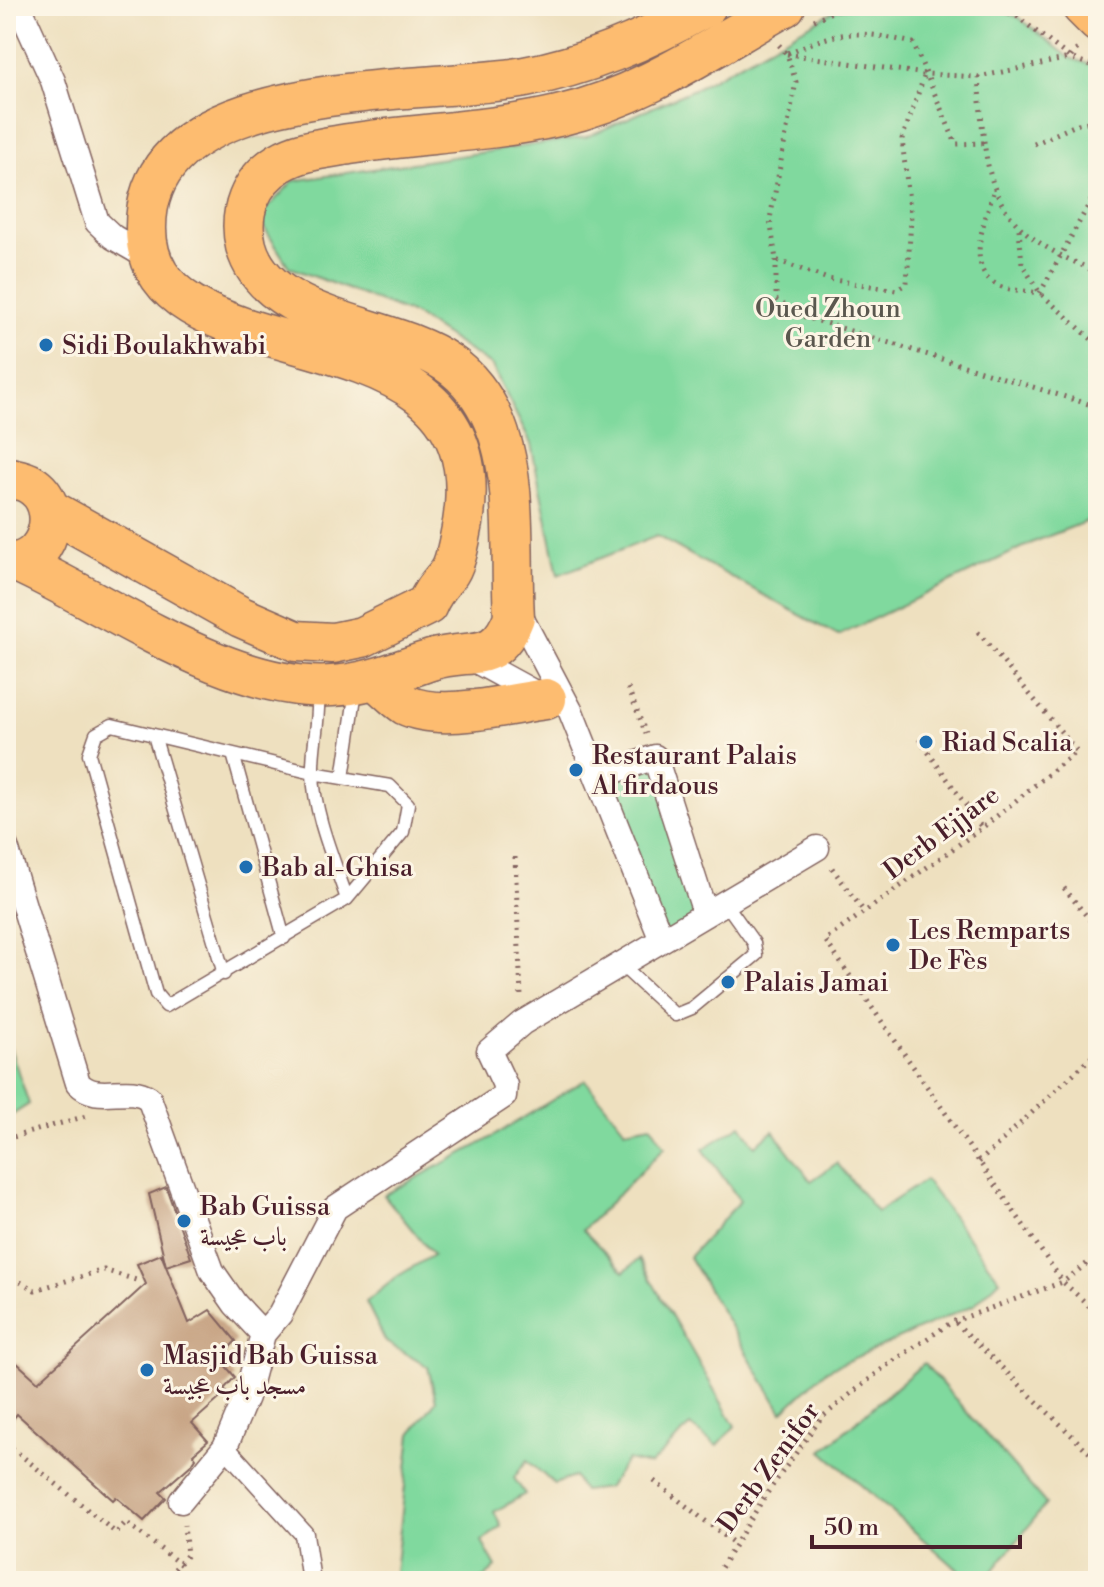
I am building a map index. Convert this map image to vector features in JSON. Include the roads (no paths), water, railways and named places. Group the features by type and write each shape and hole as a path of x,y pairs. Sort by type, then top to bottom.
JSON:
{"main road":[{"path":"50,510 241,617 296,641 333,643 362,637 438,590 463,521 462,468 450,426 429,400 394,377 200,309 167,287 149,258 145,221 148,203 162,171 185,146 221,123 266,108 304,101 483,83 550,72 624,48 706,6"},
{"path":"12,563 157,635 275,681 318,686 367,682 462,655 488,652 505,638 514,617 505,469 497,431 485,402 449,363 302,305 277,291 263,279 247,247 244,214 247,199 266,172 299,154 369,141 518,124 617,100 672,73 785,6"},
{"path":"1082,6 1089,34"},
{"path":"6,477 29,482 42,494 50,510 51,527 45,543 34,555 12,563"},
{"path":"367,682 406,704 429,711 558,706"}],"street":[{"path":"19,6 53,81 97,222 113,237 149,258"},
{"path":"511,598 558,706 598,777 661,938"},
{"path":"462,655 558,706"},
{"path":"598,777 655,757 714,907"},
{"path":"6,847 78,1083 96,1094 130,1091 149,1098 212,1271 235,1304 263,1334"},
{"path":"181,1501 225,1447 246,1397 263,1334 280,1314 335,1208 504,1096 505,1085 489,1051 522,1023 817,848"},
{"path":"225,1447 304,1534 311,1581"}],"lane":[{"path":"343,778 367,682"},
{"path":"318,686 320,723 313,773 326,837 347,899"},
{"path":"112,725 313,773 390,786 408,804 403,832 347,899 166,1006 156,994 89,754 96,734 112,725"},
{"path":"154,735 224,974"},
{"path":"233,754 284,938"},
{"path":"621,965 675,1015 692,1008 756,955 754,943 714,907"}],"place":[{"name":"Sidi Boulakhwabi","path":"46,345"},
{"name":"Riad Scalia","path":"926,742"},
{"name":"Restaurant Palais Al firdaous","path":"576,770"},
{"name":"Bab al-Ghisa","path":"246,867"},
{"name":"Les Remparts De Fès","path":"893,945"},
{"name":"Palais Jamai","path":"728,982"},
{"name":"Bab Guissa باب عجيسة","path":"184,1221"},
{"name":"Masjid Bab Guissa مسجد باب عجيسة","path":"147,1370"}],"park label":[{"name":"Oued Zhoun Garden","path":"828,323"}]}
